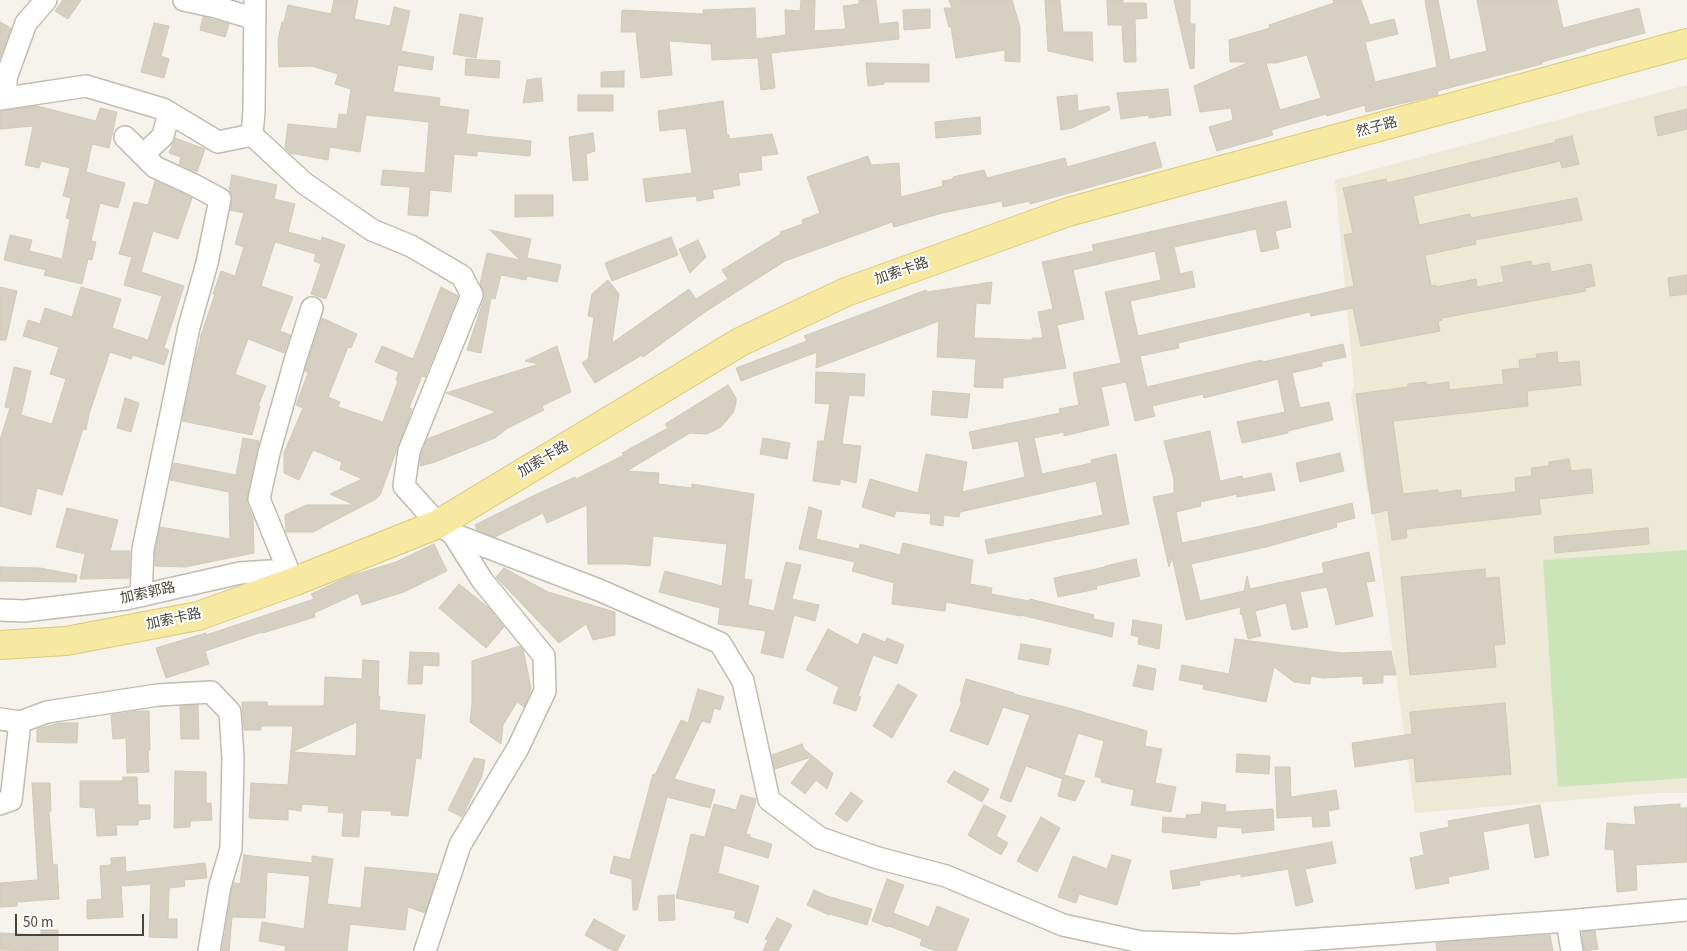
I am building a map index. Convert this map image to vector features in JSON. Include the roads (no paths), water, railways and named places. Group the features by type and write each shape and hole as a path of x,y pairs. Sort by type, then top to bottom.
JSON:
{"main road":[{"name":"然子路","path":"1068,212 1687,43"},
{"name":"加索卡路","path":"0,645 66,641 198,616 446,529 740,342 846,292 1068,212"}],"street":[{"path":"46,0 26,23 6,78 3,99 86,86 163,109 218,142 252,135"},
{"path":"184,0 255,10 252,135"},
{"path":"144,155 163,136 169,113"},
{"path":"252,135 304,183 372,230 411,246 462,276 472,295 409,451 404,486 446,529 482,580 544,656 545,691 518,748 460,845 425,951"},
{"path":"125,136 155,167 220,199 208,263 189,327 143,549 142,596"},
{"path":"293,582 259,499 269,454 312,308"},
{"path":"446,529 599,590 720,642 743,681 770,800 820,838 878,858 946,876 1063,925 1141,942 1236,945 1567,921 1687,910"},
{"name":"加索郭路","path":"0,610 24,611 126,599 240,574 270,571 293,582"},
{"path":"0,804 11,800 10,721 47,712 158,696 211,692 230,712 233,758 231,849 220,886 209,951"},
{"path":"1567,921 1572,951"}]}
